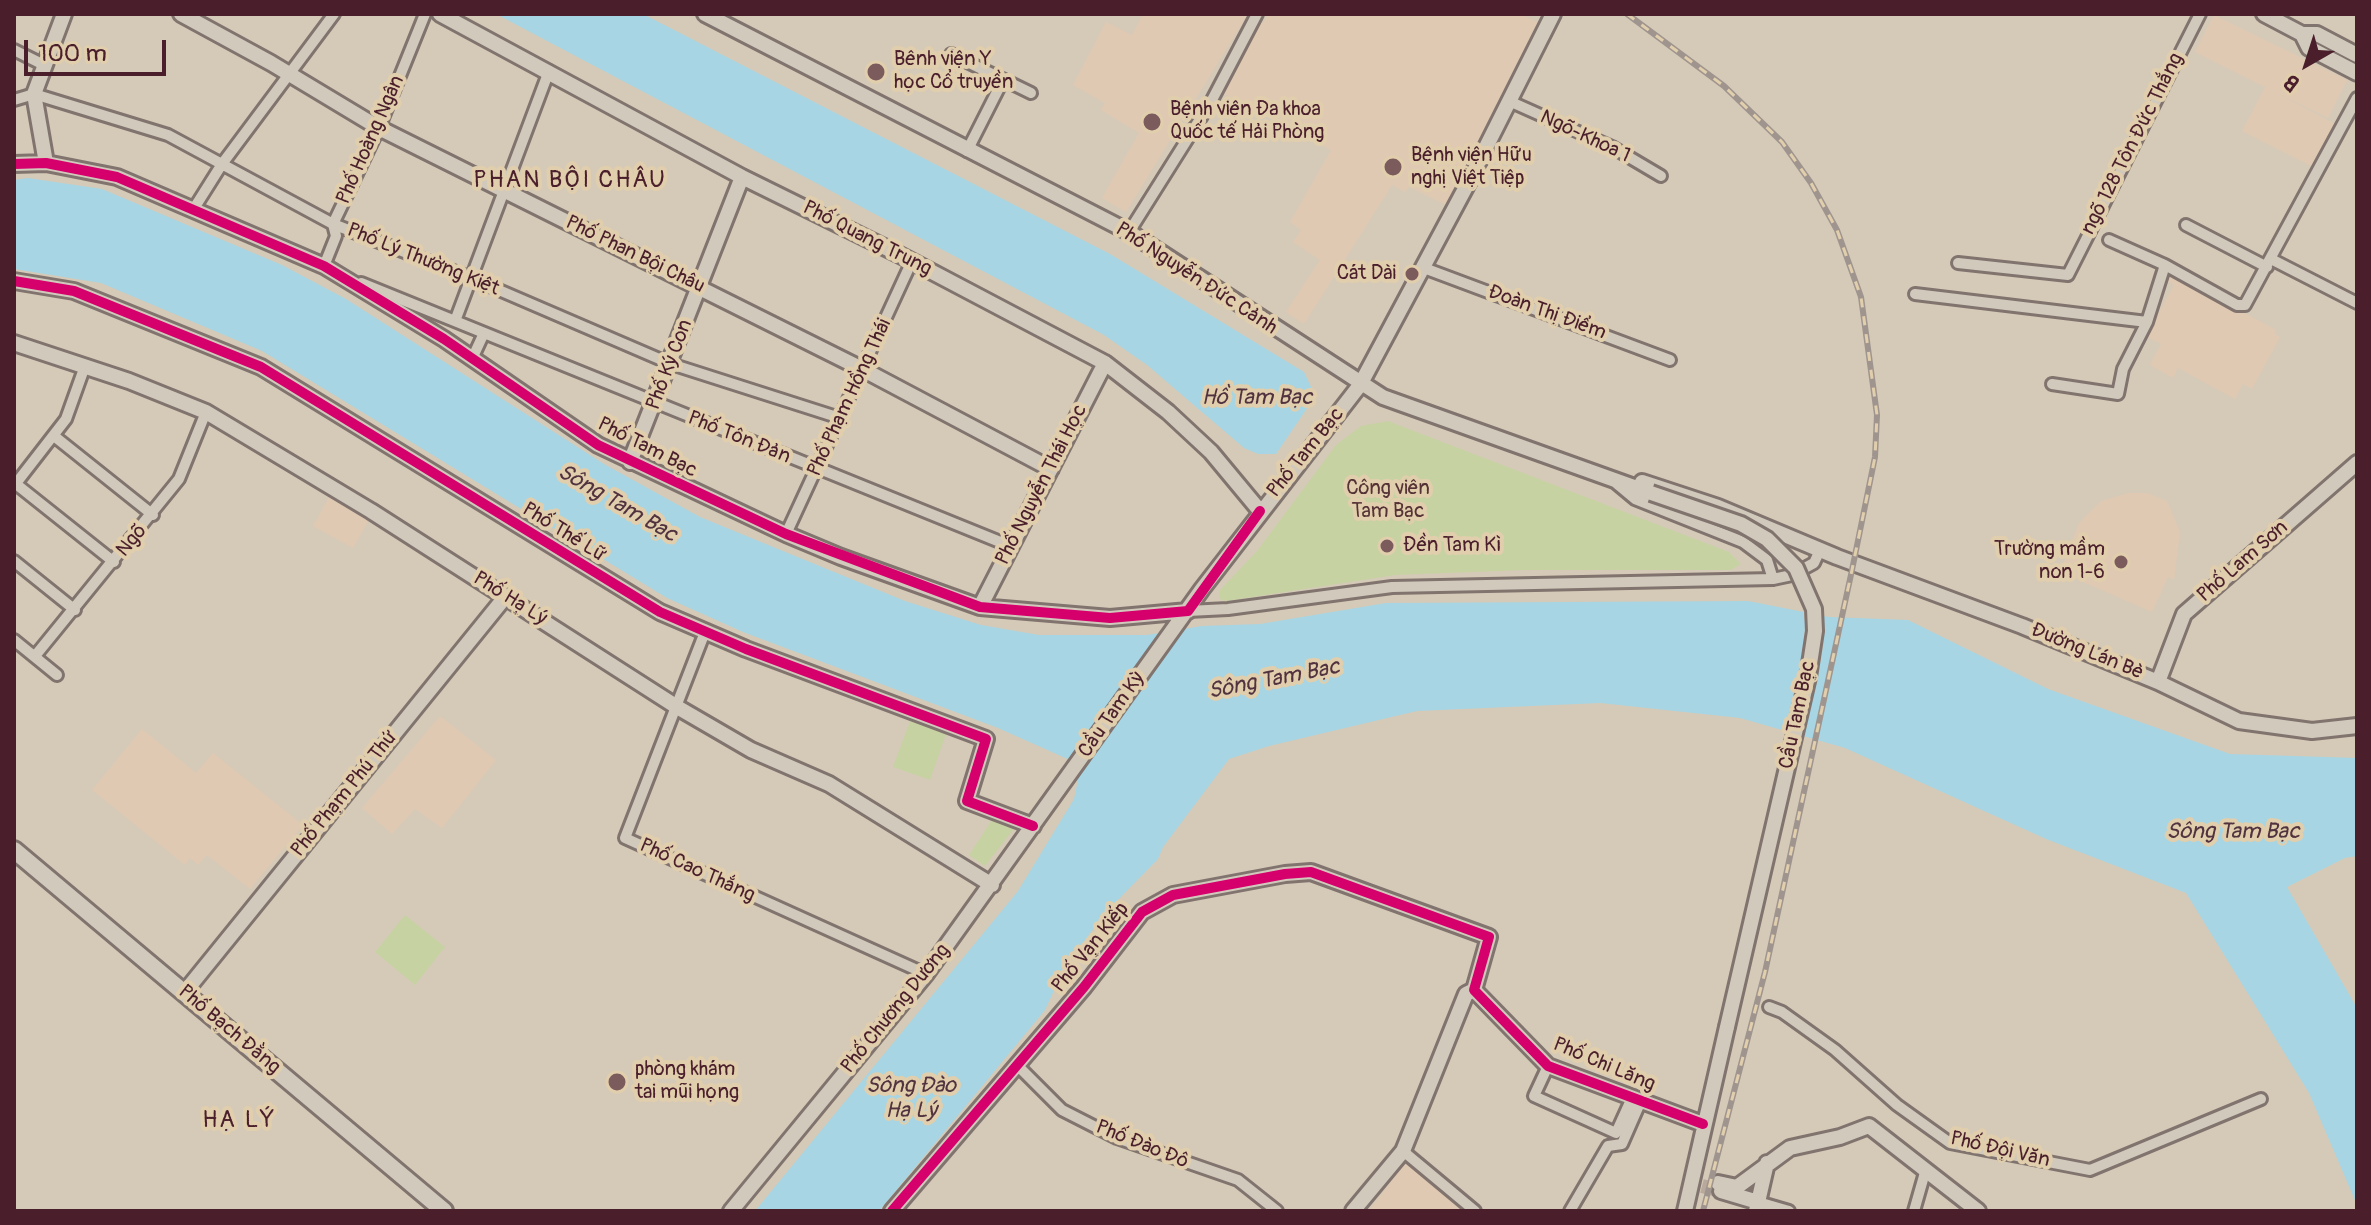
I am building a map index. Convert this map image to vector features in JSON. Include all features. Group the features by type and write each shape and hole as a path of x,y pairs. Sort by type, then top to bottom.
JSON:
{"main road":[{"name":"Phố Bạch Đằng","path":"14,850 444,1211"}],"street":[{"path":"46,163 34,94 64,14"},
{"name":"Phố Phan Bội Châu","path":"181,14 271,63 379,128 701,287 1051,469"},
{"path":"193,210 222,164 290,77 334,14"},
{"name":"Phố Hoàng Ngân","path":"330,270 336,236 333,224 379,128 425,14"},
{"name":"Phố Quang Trung","path":"440,14 742,177 912,261 1105,363 1168,412 1211,452 1260,511"},
{"name":"Phố Nguyễn Đức Cảnh","path":"705,14 1129,232 1360,385 1383,397 1651,493"},
{"path":"1129,232 1212,100 1257,14"},
{"name":"Phố Tam Bạc","path":"14,164 46,163 117,177 330,270 472,359 598,445 786,534 980,607 1110,618 1188,611 1260,511 1360,385 1424,268 1553,14"},
{"name":"ngõ 128 Tôn Đức Thắng","path":"1958,263 2068,275 2200,14"},
{"path":"2264,14 2302,34 2317,34 2357,55"},
{"path":"2302,34 2309,48 2357,73"},
{"path":"14,50 44,65"},
{"path":"951,54 1031,93"},
{"path":"455,321 549,71"},
{"path":"967,151 1003,80"},
{"path":"14,100 34,94"},
{"name":"Phố Lý Thường Kiệt","path":"34,94 168,135 333,224 471,278 671,364 840,418"},
{"path":"2109,240 2165,265 2237,305 2250,301 2357,98"},
{"name":"Ngõ-Khoa 1","path":"1509,101 1612,147 1661,176"},
{"name":"Phố Ký Con","path":"630,462 655,405 742,177"},
{"path":"2186,225 2357,303"},
{"name":"Phố Phạm Hồng Thái","path":"786,534 912,261"},
{"path":"2052,384 2118,394 2123,369 2147,322 2165,265"},
{"name":"Đoàn Thị Điểm","path":"1424,268 1670,360"},
{"name":"Phố Tôn Đản","path":"330,270 655,405 1010,546"},
{"name":"Phố Thế Lữ","path":"14,281 74,291 261,367 634,597 705,632 986,739 967,801 1033,826"},
{"path":"1915,294 2147,322"},
{"path":"472,359 484,333"},
{"name":"Phố Hạ Lý","path":"14,343 206,412 506,596 677,707 751,750 829,784 992,885"},
{"name":"Phố Nguyễn Thái Học","path":"980,607 1105,363"},
{"path":"85,366 66,419 15,485 114,562"},
{"name":"Ngõ","path":"35,656 153,515 179,479 206,412"},
{"path":"54,436 153,515"},
{"name":"Phố Lam Sơn","path":"2158,682 2184,614 2357,463"},
{"path":"1610,477 1635,499 1743,542 1767,560 1773,579"},
{"name":"Phố Nguyễn Đức Cảnh","path":"1610,477 1655,484 1820,550"},
{"name":"Cầu Tam Bạc","path":"1651,493 1741,524 1767,539 1796,568 1814,609 1815,631 1808,677 1703,1124 1705,1182 1685,1211"},
{"path":"1188,611 1265,605 1380,587 1773,579 1792,575 1814,563 1820,550"},
{"name":"Đường Lán Bè","path":"1820,550 2158,682 2239,721 2312,731 2357,726"},
{"path":"14,561 75,610"},
{"name":"Phố Phạm Phú Thứ","path":"184,993 506,596"},
{"name":"Cầu Tam Kỳ","path":"1051,800 1188,611"},
{"name":"Phố Cao Thắng","path":"705,632 625,838 926,974"},
{"path":"14,640 57,675"},
{"name":"Phố Chương Dương","path":"731,1211 926,974 1051,800"},
{"name":"Phố Vạn Kiếp","path":"892,1211 1084,987 1142,912 1173,895 1311,872 1489,937 1474,990"},
{"path":"1353,1211 1403,1151 1466,994 1474,990"},
{"name":"Phố Chi Lăng","path":"1474,990 1548,1066 1703,1124"},
{"name":"Phố Đội Văn","path":"1769,1007 1782,1012 1835,1050 1897,1105 1950,1143 2090,1170 2261,1099"},
{"name":"Phố Đào Đô","path":"1016,1064 1062,1110 1117,1138 1238,1180 1277,1211"},
{"path":"1548,1066 1534,1096 1616,1133 1636,1101"},
{"path":"1570,1211 1608,1146 1622,1144 1636,1101"},
{"path":"1705,1182 1737,1187 1790,1148 1869,1126 1978,1211"},
{"path":"1403,1151 1475,1211"},
{"path":"1757,1207 1767,1163"},
{"path":"1914,1211 1926,1169"},
{"path":"1705,1182 1757,1207 1789,1211"}],"shaded area":[{"name":"Bệnh viện Đa khoa Quốc tế Hải Phòng","path":"1143,14 1248,14 1126,212 1102,198 1139,133 1101,110 1105,103 1073,85 1106,22 1132,35"},
{"name":"Bệnh viện Hữu nghị Việt Tiệp","path":"1268,14 1520,14 1539,23 1446,205 1409,187 1405,192 1392,185 1304,324 1286,312 1320,260 1293,242 1301,230 1290,222 1331,150 1223,93 1260,21 1263,23"},
{"path":"2214,15 2347,80 2328,118 2273,91 2337,125 2315,168 2242,131 2265,87 2195,52"},
{"path":"2172,274 2276,330 2275,334 2280,337 2252,389 2243,384 2235,399 2178,368 2173,378 2150,365 2161,344 2146,336 2174,285 2168,281"},
{"name":"Trường mầm non 1-6","path":"2128,493 2147,493 2167,501 2180,532 2174,580 2168,577 2152,612 2060,572 2079,523 2101,501"},
{"path":"331,494 371,516 353,548 313,526"},
{"path":"440,716 496,760 442,828 415,809 392,834 362,808"},
{"path":"142,729 196,773 213,753 303,825 250,889 207,855 198,865 190,858 185,865 92,790"},
{"path":"1409,1158 1470,1211 1369,1211"}],"green space":[{"name":"Công viên Tam Bạc","path":"1388,421 1729,552 1741,564 1731,570 1525,570 1396,575 1226,601 1220,599 1220,590 1257,551 1336,445 1361,426"},
{"path":"910,721 946,734 930,780 893,767"},
{"path":"993,818 1016,826 985,866 969,855"},
{"path":"405,915 445,947 415,985 375,952"}],"water":[{"name":"Hồ Tam Bạc","path":"496,14 643,14 1110,254 1304,372 1313,391 1312,401 1276,454 1258,454 1244,448 1147,365 1104,335"},
{"path":"28,178 102,189 282,265 346,299 604,464 700,517 905,601 981,625 1039,635 1147,635 1202,626 1260,624 1386,603 1748,601 1829,617 1908,620 2048,689 2230,754 2357,758 2357,856 2345,858 2287,887 2357,1008 2357,1205 2309,1093 2186,893 2046,839 1845,748 1740,718 1600,703 1417,711 1269,746 1229,759 1163,847 1158,859 1105,913 1064,969 1045,1010 879,1211 755,1211 1018,891 1074,799 1081,765 998,728 743,632 667,598 262,351 101,283 14,269 14,180"}],"pier":[{"path":"1802,608 1820,612 1824,630 1822,655 1802,739 1785,734 1804,649"}],"tunnel":[{"path":"1702,1186 1717,1190"}],"railway":[{"path":"1627,14 1724,86 1782,142 1811,183 1837,230 1861,297 1877,415 1875,457 1765,972 1703,1211"}],"cycle path":[{"path":"14,164 46,163 117,177 324,266 444,339 598,445 786,534 980,607 1110,618 1188,611 1260,511"},
{"path":"14,281 74,291 261,367 660,612 746,649 986,739 967,801 1033,826"},
{"path":"892,1211 1084,987 1142,912 1173,895 1285,874 1311,872 1489,937 1474,990 1548,1066 1703,1124"}],"place":[{"name":"Bênh viện Y học Cổ truyền","path":"876,72"},
{"name":"Bệnh viện Đa khoa Quốc tế Hải Phòng","path":"1152,122"},
{"name":"Bệnh viện Hữu nghị Việt Tiệp","path":"1393,167"},
{"name":"Cát Dài","path":"1412,274"},
{"name":"Đền Tam Kì","path":"1387,546"},
{"name":"Trường mầm non 1-6","path":"2121,562"},
{"name":"phòng khám tai mũi họng","path":"617,1082"}],"district":[{"name":"PHAN BỘI CHÂU","path":"570,181"},
{"name":"HẠ LÝ","path":"239,1121"}],"water label":[{"name":"Sông Tam Bạc","path":"617,504"},
{"name":"Sông Tam Bạc","path":"1274,680"},
{"name":"Sông Tam Bạc","path":"2233,832"},
{"name":"Sông Đào Hạ Lý","path":"911,1098"}]}
